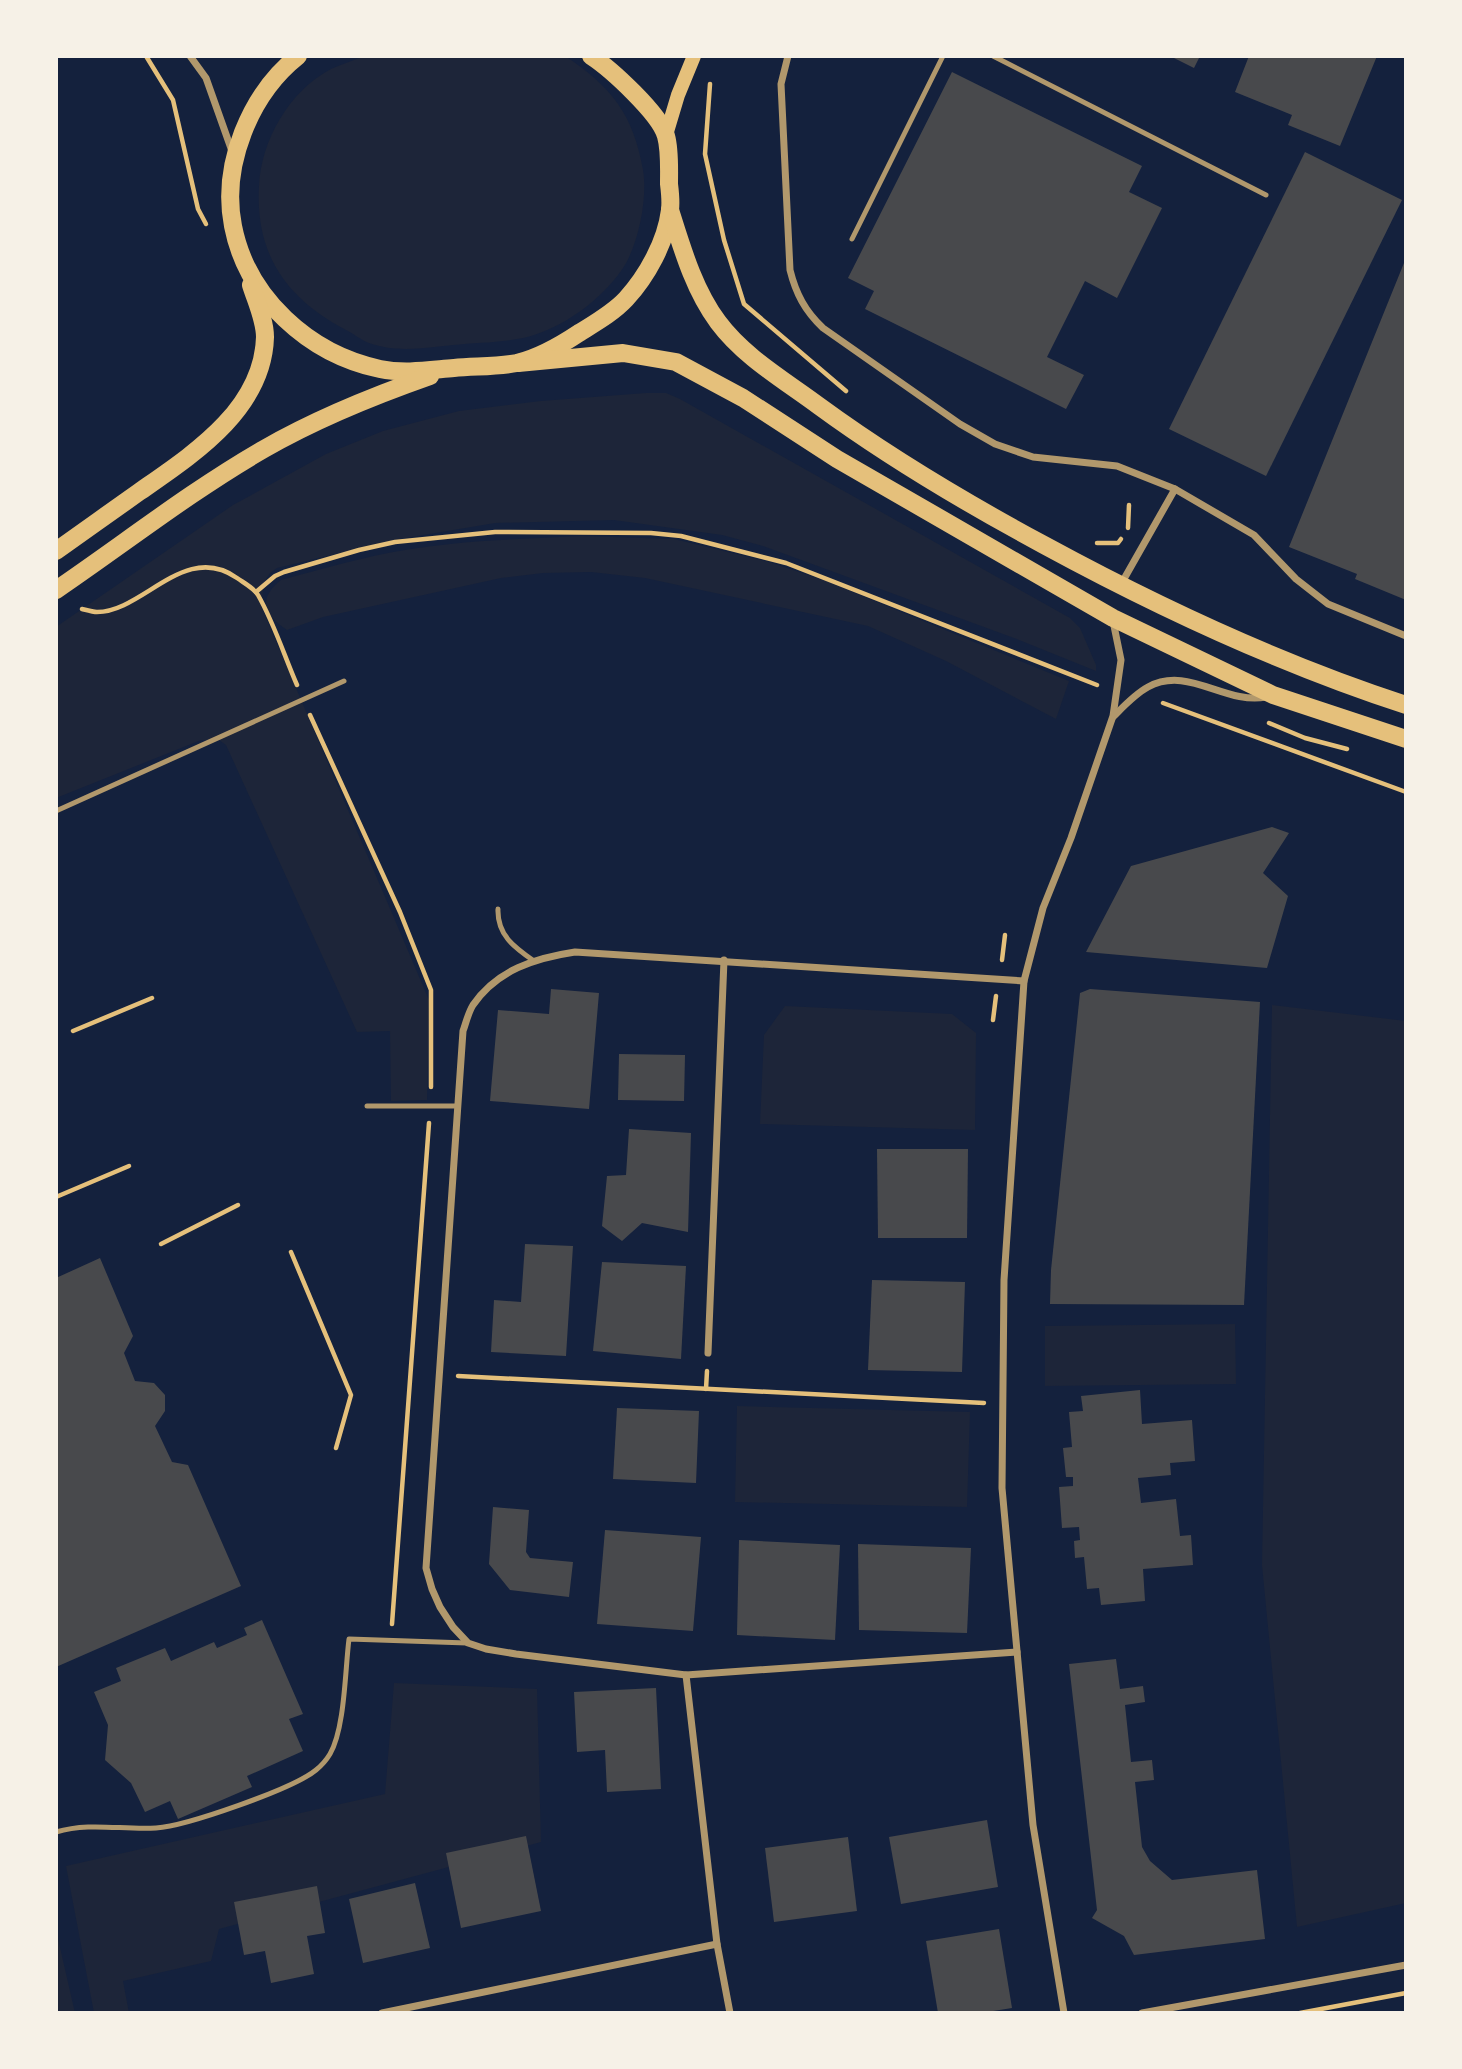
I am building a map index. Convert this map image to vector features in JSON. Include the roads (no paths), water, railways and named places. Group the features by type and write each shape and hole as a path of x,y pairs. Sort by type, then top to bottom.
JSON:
{"main road":[{"path":"56,551 201,448 228,422 246,397 257,373 265,335 235,238 230,212 230,187 243,133 254,107 271,83 298,56"},
{"path":"591,56 625,83 648,108 666,135"},
{"path":"694,56 666,135 670,211 682,250 702,295 717,321 746,352 857,434 925,478 1120,587 1281,659 1406,705"},
{"path":"518,362 564,343 625,301 643,278 660,246 670,211"},
{"path":"244,262 262,293 286,320 314,342 346,359 381,369 417,372 623,353 676,362 743,398 837,458 1113,618 1273,695 1406,739"},
{"path":"56,590 211,481 265,448 379,394 453,368"}],"street":[{"path":"190,56 206,78 235,161"},
{"path":"788,56 781,84 790,271 795,289 807,313 822,328 960,424 995,444 1033,457 1116,466 1175,489 1254,535 1296,579 1328,604 1406,636"},
{"path":"1120,587 1175,489"},
{"path":"1065,2013 1033,1825 1002,1488 1004,1280 1024,981 1043,908 1071,838 1113,716 1121,660 1113,618"},
{"path":"1113,716 1139,694 1157,684 1184,680 1239,696 1258,698 1273,695"},
{"path":"1017,1652 686,1675 486,1650 468,1643 453,1627 440,1607 426,1568 463,1031 473,1006 493,983 520,966 546,956 575,952 1024,981"},
{"path":"708,1353 724,960"},
{"path":"686,1675 717,1944 730,2013"},
{"path":"382,2013 717,1944"},
{"path":"1142,2013 1406,1965"}],"lane":[{"path":"852,239 943,56"},
{"path":"993,56 1266,195"},
{"path":"56,811 344,681"},
{"path":"498,909 498,922 505,937 516,949 534,961"},
{"path":"367,1106 458,1106"},
{"path":"56,1832 78,1826 133,1829 180,1825 292,1784 316,1770 329,1755 338,1735 349,1639 468,1643"}]}
